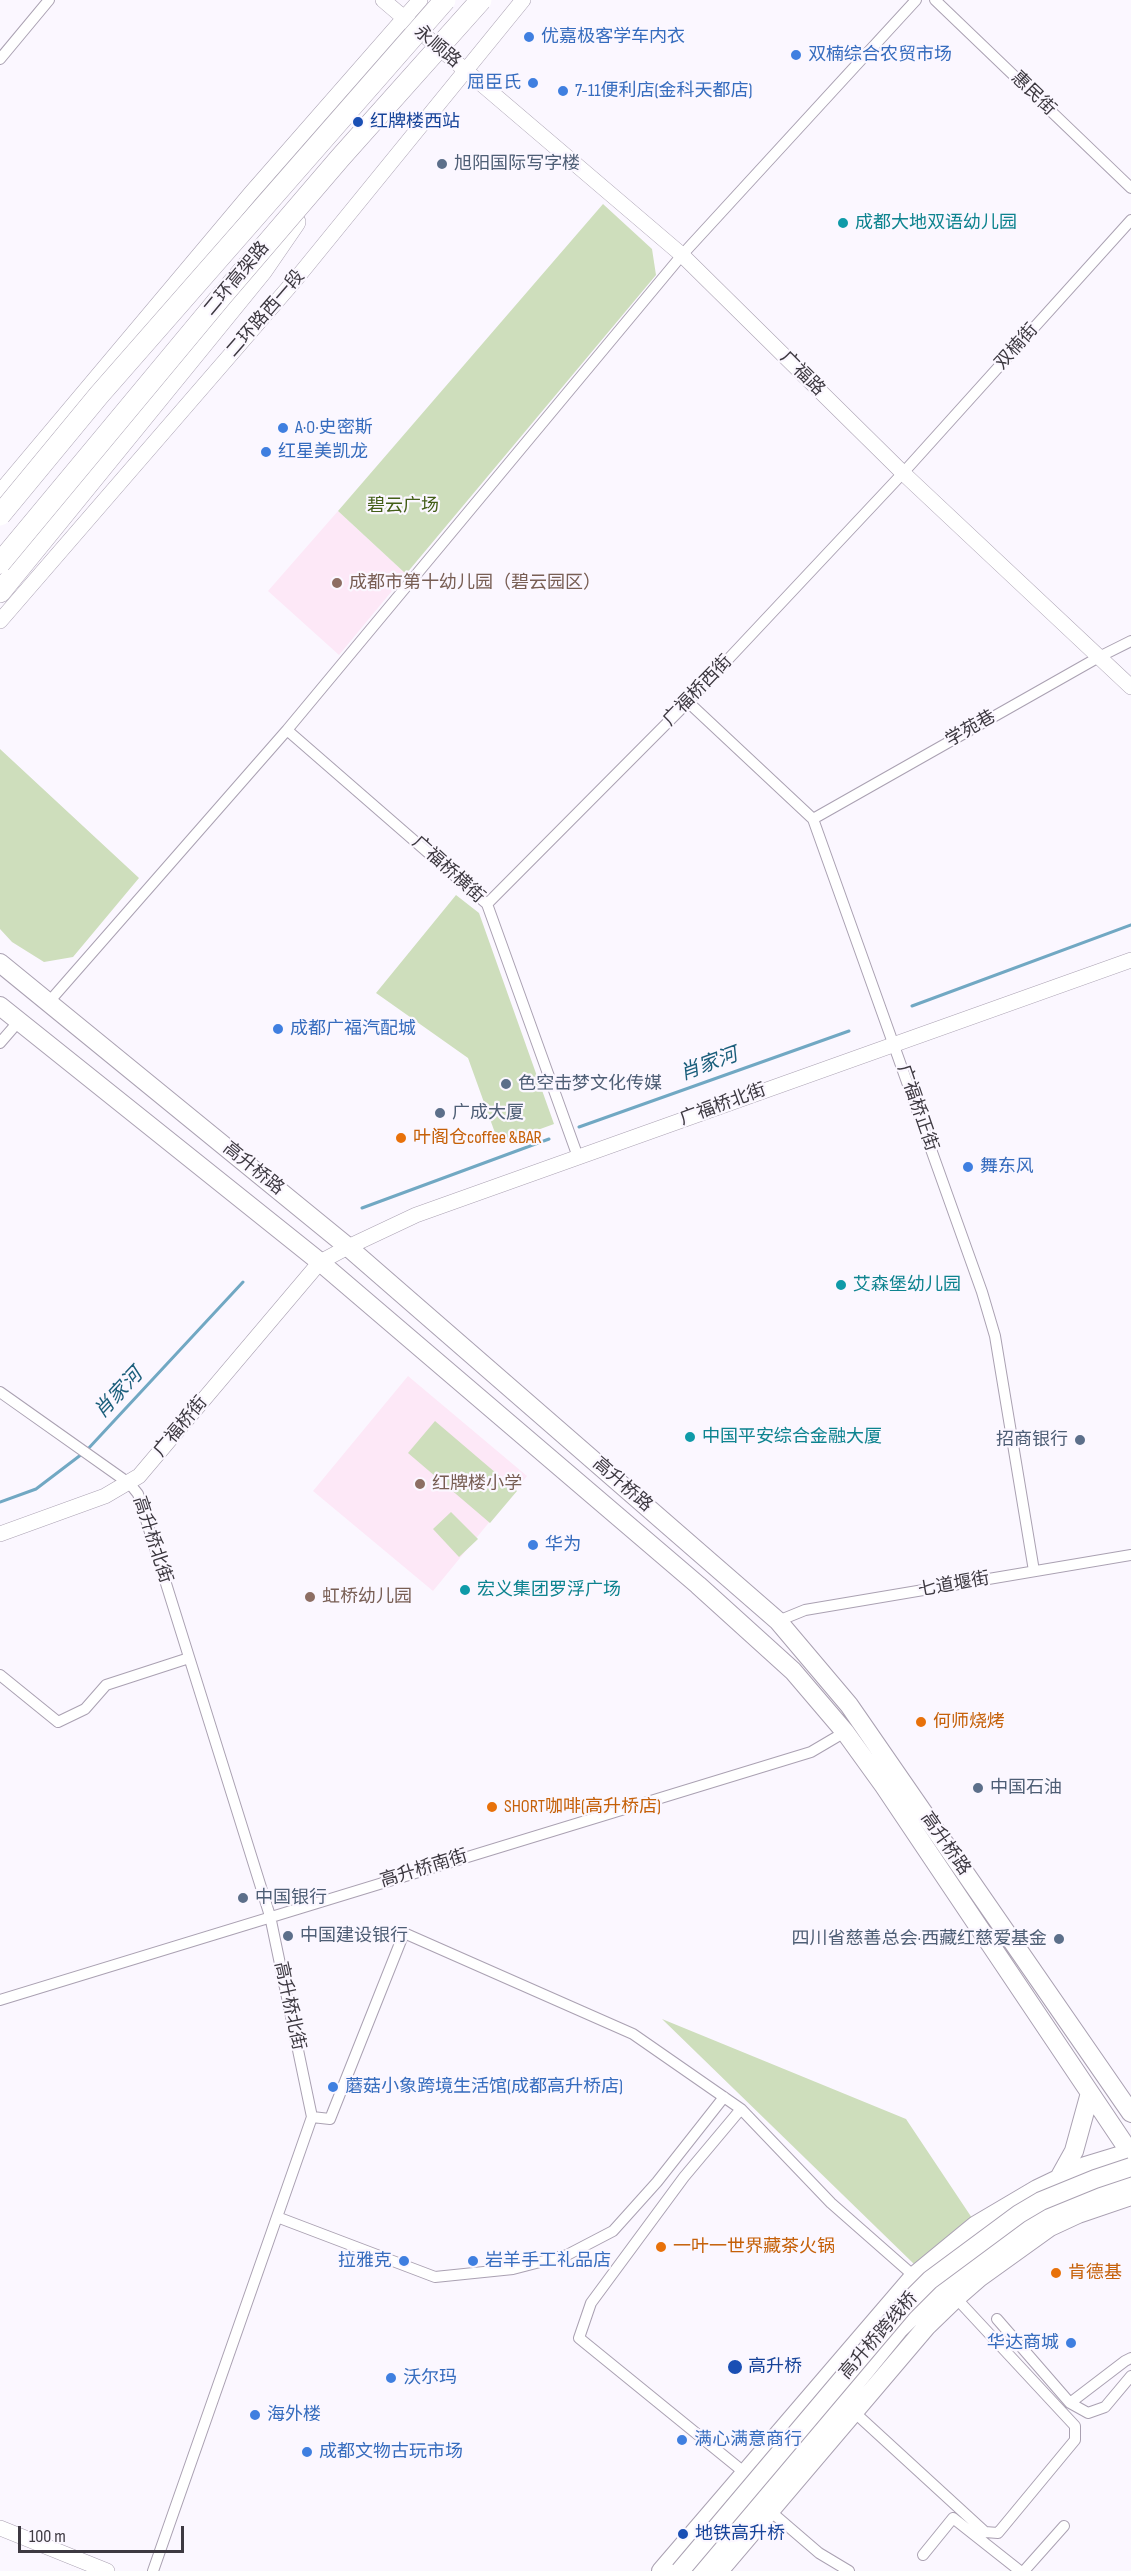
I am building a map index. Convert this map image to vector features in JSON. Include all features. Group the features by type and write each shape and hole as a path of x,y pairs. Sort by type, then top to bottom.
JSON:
{"highway":[{"name":"二环高架路","path":"0,515 99,394 446,0"},
{"name":"二环高架路","path":"0,563 340,158 481,0"},
{"path":"0,592 262,270 340,158"}],"main road":[{"name":"永顺路","path":"383,0 465,70"},
{"name":"二环路西一段","path":"0,621 296,279 524,0"},
{"path":"0,492 251,193 404,19 415,2 465,70"},
{"name":"广福路","path":"465,70 682,255 903,473 1131,687"},
{"name":"广福桥北街","path":"320,1262 416,1215 1131,960"},
{"name":"高升桥路","path":"0,963 348,1247 778,1621 849,1705 1131,2113"},
{"name":"高升桥路","path":"0,1006 320,1262 698,1585 793,1671 845,1732 948,1880 1131,2156"},
{"name":"广福桥街","path":"0,1534 105,1496 130,1484 320,1262"},
{"path":"1106,2077 1131,2095"},
{"path":"1059,2178 1074,2151 1090,2093"},
{"path":"661,2571 914,2276 976,2225 1059,2178 1085,2166 1131,2156"},
{"name":"高升桥跨线桥","path":"680,2571 903,2307 930,2280 1018,2214 1041,2201 1095,2179 1131,2156"},
{"name":"高升桥跨线桥","path":"702,2571 899,2329 940,2289 1027,2226 1099,2190 1131,2180"},
{"path":"719,2571 853,2411 927,2326 956,2298 979,2278 1050,2227 1131,2196"},
{"path":"1103,2205 1131,2207"},
{"path":"0,2528 88,2568 107,2571"}],"street":[{"path":"0,59 49,0"},
{"path":"48,1003 287,730 682,255 916,0"},
{"name":"惠民街","path":"934,0 1131,188"},
{"name":"双楠街","path":"903,473 1131,220"},
{"name":"广福桥西街","path":"487,904 688,702 903,473"},
{"name":"学苑巷","path":"813,819 1131,641"},
{"name":"广福桥正街","path":"688,702 813,819 895,1044 982,1292 995,1336 1034,1571"},
{"name":"广福桥横街","path":"287,730 487,904 578,1157"},
{"path":"0,1043 19,1022"},
{"name":"高升桥北街","path":"0,1392 130,1484 138,1494 270,1916 312,2117"},
{"name":"七道堰街","path":"778,1621 806,1610 1131,1555"},
{"path":"0,1675 58,1722 86,1709 106,1685 189,1658"},
{"name":"高升桥南街","path":"0,2000 811,1752 845,1732"},
{"path":"153,2571 312,2117 330,2119 404,1933 633,2034 741,2109 831,2203 914,2276"},
{"path":"277,2217 435,2277 513,2269 567,2254 613,2231 657,2182 724,2097"},
{"path":"741,2109 684,2176 591,2303 579,2338 745,2473"},
{"path":"853,2411 985,2532 998,2533 1075,2440 1075,2426 956,2298"},
{"path":"997,2319 1070,2403 1088,2413 1105,2407 1131,2376"},
{"path":"1070,2403 1131,2358"},
{"path":"769,2510 819,2553 849,2571"},
{"path":"923,2555 952,2518 1022,2571 1064,2526"}],"shaded area":[{"name":"成都市第十幼儿园（碧云园区）","path":"338,511 406,574 339,655 268,591"},
{"name":"红牌楼小学","path":"408,1376 527,1476 433,1591 313,1491"}],"green space":[{"name":"碧云广场","path":"603,204 652,249 656,275 406,574 338,511"},
{"path":"0,749 139,878 73,957 44,962 12,942 0,929"},
{"path":"456,895 479,913 554,1124 499,1144 468,1058 376,993"},
{"path":"435,1421 517,1491 490,1523 408,1453"},
{"path":"451,1512 478,1539 459,1557 433,1529"},
{"path":"662,2019 906,2119 972,2218 914,2264"}],"waterway":[{"name":"肖家河","path":"912,1006 1131,925"},
{"name":"肖家河","path":"579,1127 849,1031"},
{"name":"肖家河","path":"362,1208 549,1139"},
{"name":"肖家河","path":"87,1450 243,1282"},
{"name":"肖家河","path":"0,1502 36,1489 82,1454"}],"place":[{"name":"优嘉极客学车内衣","path":"529,37"},
{"name":"双楠综合农贸市场","path":"796,55"},
{"name":"屈臣氏","path":"533,83"},
{"name":"7-11便利店(金科天都店)","path":"563,91"},
{"name":"红牌楼西站","path":"358,122"},
{"name":"旭阳国际写字楼","path":"442,164"},
{"name":"成都大地双语幼儿园","path":"843,223"},
{"name":"A·O·史密斯","path":"283,428"},
{"name":"红星美凯龙","path":"266,452"},
{"name":"成都市第十幼儿园（碧云园区）","path":"337,583"},
{"name":"成都广福汽配城","path":"278,1029"},
{"name":"色空击梦文化传媒","path":"506,1084"},
{"name":"广成大厦","path":"440,1113"},
{"name":"叶阁仓coffee &BAR","path":"401,1138"},
{"name":"舞东风","path":"968,1167"},
{"name":"艾森堡幼儿园","path":"841,1285"},
{"name":"中国平安综合金融大厦","path":"690,1437"},
{"name":"招商银行","path":"1080,1440"},
{"name":"红牌楼小学","path":"420,1484"},
{"name":"华为","path":"533,1545"},
{"name":"宏义集团罗浮广场","path":"465,1590"},
{"name":"虹桥幼儿园","path":"310,1597"},
{"name":"何师烧烤","path":"921,1722"},
{"name":"中国石油","path":"978,1788"},
{"name":"SHORT咖啡(高升桥店)","path":"492,1807"},
{"name":"中国银行","path":"243,1898"},
{"name":"中国建设银行","path":"288,1936"},
{"name":"四川省慈善总会·西藏红慈爱基金","path":"1059,1939"},
{"name":"蘑菇小象跨境生活馆(成都高升桥店)","path":"333,2087"},
{"name":"一叶一世界藏茶火锅","path":"661,2247"},
{"name":"拉雅克","path":"404,2261"},
{"name":"岩羊手工礼品店","path":"473,2261"},
{"name":"肯德基","path":"1056,2273"},
{"name":"华达商城","path":"1071,2343"},
{"name":"高升桥","path":"735,2367"},
{"name":"沃尔玛","path":"391,2378"},
{"name":"海外楼","path":"255,2415"},
{"name":"满心满意商行","path":"682,2440"},
{"name":"成都文物古玩市场","path":"307,2452"},
{"name":"地铁高升桥","path":"683,2534"}]}
